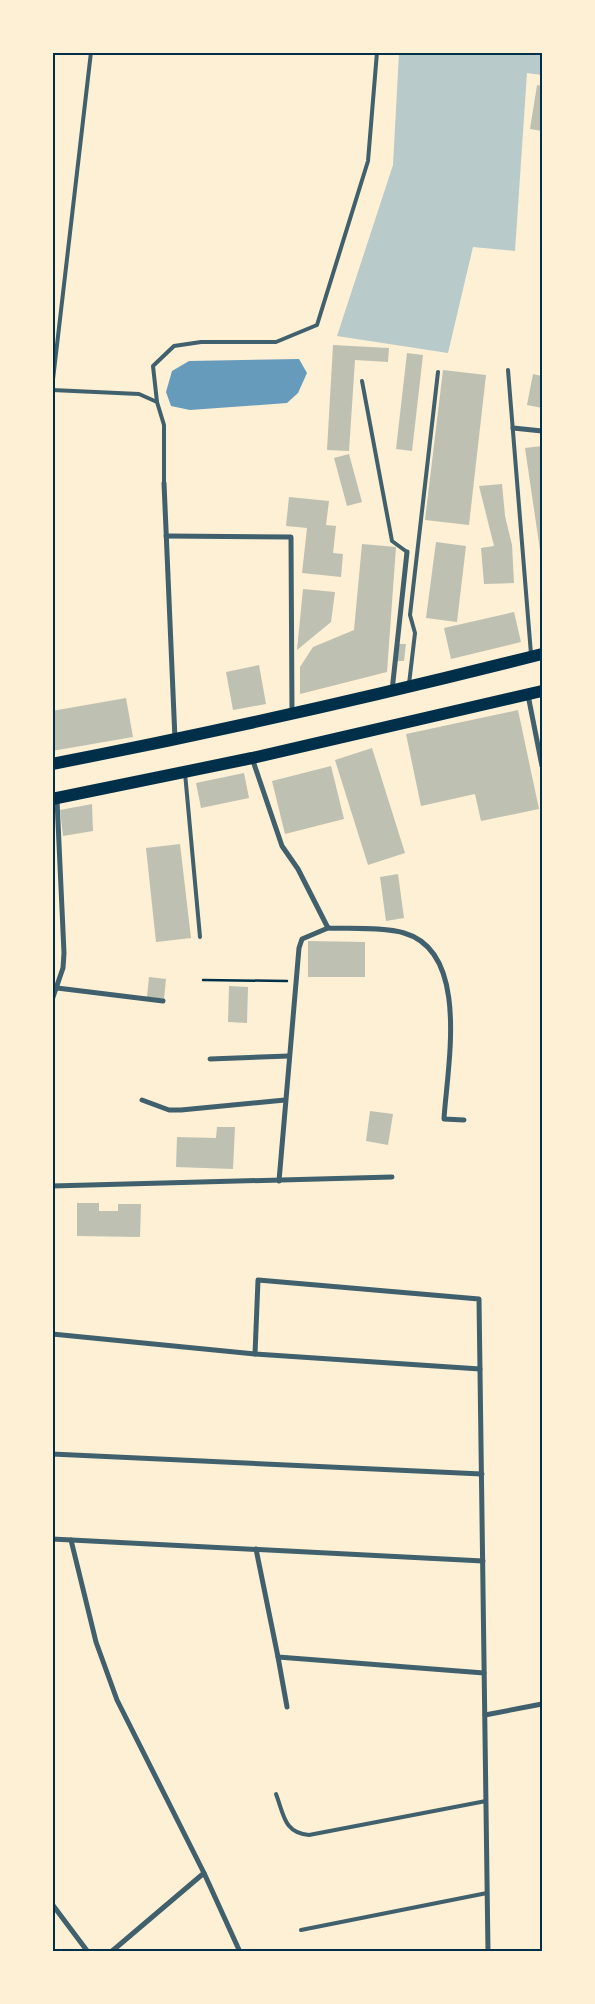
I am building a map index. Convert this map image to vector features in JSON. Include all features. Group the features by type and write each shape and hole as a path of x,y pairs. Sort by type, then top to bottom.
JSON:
{"main road":[{"path":"52,764 175,740 292,714 537,655"},
{"path":"55,799 252,758 542,691"}],"street":[{"path":"513,428 542,431"},
{"path":"164,483 175,740"},
{"path":"166,536 291,537 292,714"},
{"path":"392,691 407,552"},
{"path":"528,694 542,766"},
{"path":"252,758 282,846 298,869 328,928"},
{"path":"52,1000 63,968 64,953 55,799"},
{"path":"279,1181 294,981 302,939 328,928 404,933 418,940 433,953 441,964 451,1006 444,1119 464,1120"},
{"path":"57,988 163,1002"},
{"path":"210,1059 289,1056"},
{"path":"142,1100 169,1110 181,1110 285,1100"},
{"path":"52,1186 392,1177"},
{"path":"255,1354 258,1280 479,1299 488,1952"},
{"path":"52,1334 255,1354 480,1369"},
{"path":"52,1454 482,1474"},
{"path":"52,1539 483,1561"},
{"path":"71,1540 96,1642 117,1700 204,1873 240,1952"},
{"path":"256,1550 287,1707"},
{"path":"278,1657 484,1673"},
{"path":"485,1715 542,1704"},
{"path":"111,1952 204,1873"},
{"path":"52,1904 88,1952"}],"lane":[{"path":"91,52 52,389 138,394 156,402"},
{"path":"164,483 164,425 156,402 153,366 174,346 201,342 276,342 317,325 368,162 377,52"},
{"path":"508,370 537,655"},
{"path":"409,687 416,633 410,614 438,372"},
{"path":"362,381 392,541 407,552"},
{"path":"185,772 200,938"},
{"path":"276,1794 288,1828 297,1834 309,1835 486,1801"},
{"path":"301,1930 487,1893"}],"path":[{"path":"203,980 294,981"}],"shaded area":[{"path":"399,53 542,53 542,75 527,73 515,251 473,247 448,353 337,336 393,165"}],"water":[{"path":"299,359 307,373 298,393 287,403 190,410 171,406 166,392 172,371 189,361"}],"building":[{"path":"537,85 542,86 542,131 530,129"},
{"path":"333,345 389,348 388,362 355,360 349,451 327,450"},
{"path":"407,353 423,355 412,451 396,449"},
{"path":"443,370 486,375 469,525 425,520"},
{"path":"533,374 542,376 542,408 527,405"},
{"path":"542,446 542,557 541,557 525,448"},
{"path":"349,454 362,502 347,506 334,458"},
{"path":"502,484 505,516 512,545 514,583 484,584 481,548 494,546 479,486"},
{"path":"289,497 329,501 326,525 336,526 333,553 343,554 341,577 302,573 307,528 286,526"},
{"path":"436,542 466,546 457,622 426,618"},
{"path":"362,544 396,547 387,672 300,694 300,667 313,647 354,630"},
{"path":"303,589 335,592 331,622 297,650"},
{"path":"514,612 521,642 451,659 444,628"},
{"path":"399,644 406,644 404,661 397,661"},
{"path":"259,665 266,704 233,710 226,672"},
{"path":"126,698 133,737 52,751 52,711"},
{"path":"518,710 539,809 481,821 475,794 421,806 406,734"},
{"path":"372,748 405,853 368,865 335,760"},
{"path":"331,766 344,819 285,834 272,781"},
{"path":"244,773 249,798 201,808 196,783"},
{"path":"92,804 93,831 63,836 60,810"},
{"path":"180,844 191,938 156,942 146,848"},
{"path":"398,874 404,918 386,921 380,877"},
{"path":"308,941 365,942 365,977 308,977"},
{"path":"149,977 166,979 164,999 147,997"},
{"path":"229,986 248,987 247,1023 228,1022"},
{"path":"370,1111 393,1114 388,1145 366,1141"},
{"path":"217,1127 235,1127 233,1169 176,1167 177,1137 216,1138"},
{"path":"77,1203 99,1203 99,1211 118,1211 118,1204 141,1204 140,1237 77,1236"}]}
